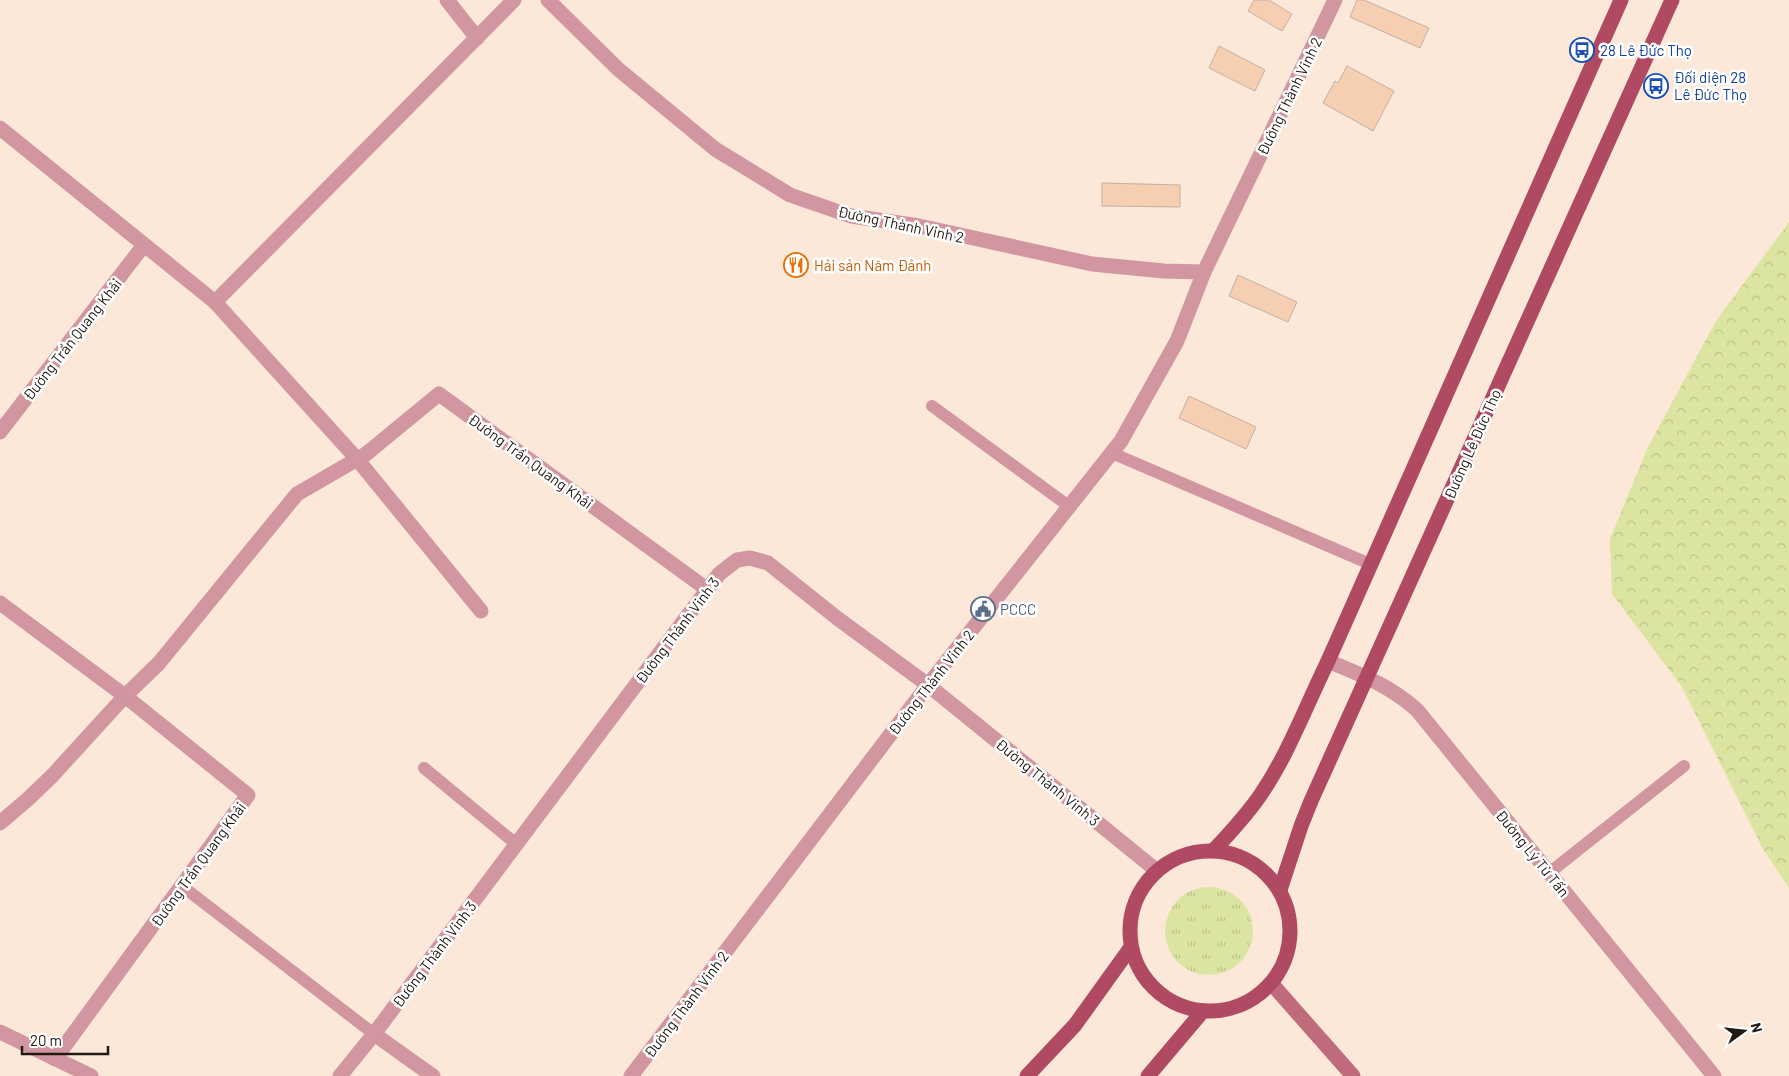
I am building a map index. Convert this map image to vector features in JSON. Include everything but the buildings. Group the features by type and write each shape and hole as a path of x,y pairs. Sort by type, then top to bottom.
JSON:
{"main road":[{"path":"1214,850 1242,820 1278,766 1328,661 1621,0"},
{"name":"Đường Lê Đức Thọ","path":"1280,890 1311,801 1672,0"},
{"path":"1214,850 1240,855 1263,870 1280,890 1288,911 1291,932 1287,954 1278,974 1264,991 1246,1004 1225,1010 1203,1012 1178,1005 1156,992 1140,971 1131,947 1129,926 1133,905 1142,886 1156,870 1173,858 1193,851 1214,850"},
{"path":"1027,1076 1075,1025 1131,947"},
{"path":"1270,983 1353,1076"},
{"path":"1148,1076 1203,1012"}],"street":[{"path":"447,0 477,38"},
{"path":"215,302 514,0"},
{"name":"Đường Thành Vinh 2","path":"548,0 618,69 715,149 790,195 851,216 919,226 1092,264 1164,271 1204,272"},
{"name":"Đường Thành Vinh 2","path":"631,1076 928,685 1122,441 1177,341 1204,272 1335,0"},
{"path":"0,128 215,302 357,459 481,611"},
{"name":"Đường Trần Quang Khải","path":"0,432 144,245"},
{"name":"Đường Trần Quang Khải","path":"125,696 158,663 297,494 366,454 439,394 708,590"},
{"name":"Đường Thành Vinh 3","path":"340,1076 374,1034 719,574 737,560 750,558 768,563 837,618 928,685 1156,870"},
{"name":"Đường Trần Quang Khải","path":"0,602 125,696 248,795 55,1059"},
{"name":"Đường Lý Từ Tấn","path":"1328,661 1388,688 1403,697 1417,710 1714,1076"},
{"path":"0,823 52,776 125,696"},
{"path":"0,1032 91,1076"},
{"path":"374,1034 433,1076"}],"lane":[{"path":"932,406 1070,507"},
{"path":"1112,453 1370,564"},
{"path":"1549,873 1684,766"},
{"path":"424,768 516,844"},
{"path":"182,886 374,1034"}],"green space":[{"path":"1789,222 1789,888 1763,849 1682,687 1612,594 1610,539 1647,449 1716,321"},
{"path":"1209,887 1226,890 1240,900 1250,914 1253,931 1250,948 1240,962 1226,972 1209,975 1192,972 1178,962 1168,948 1165,931 1168,914 1178,900 1192,890"}],"place":[{"name":"28 Lê Đức Thọ","path":"1582,50"},
{"name":"Đối diện 28 Lê Đức Thọ","path":"1656,86"},
{"name":"Hải sản Năm Đảnh","path":"796,265"},
{"name":"PCCC","path":"983,609"}]}
